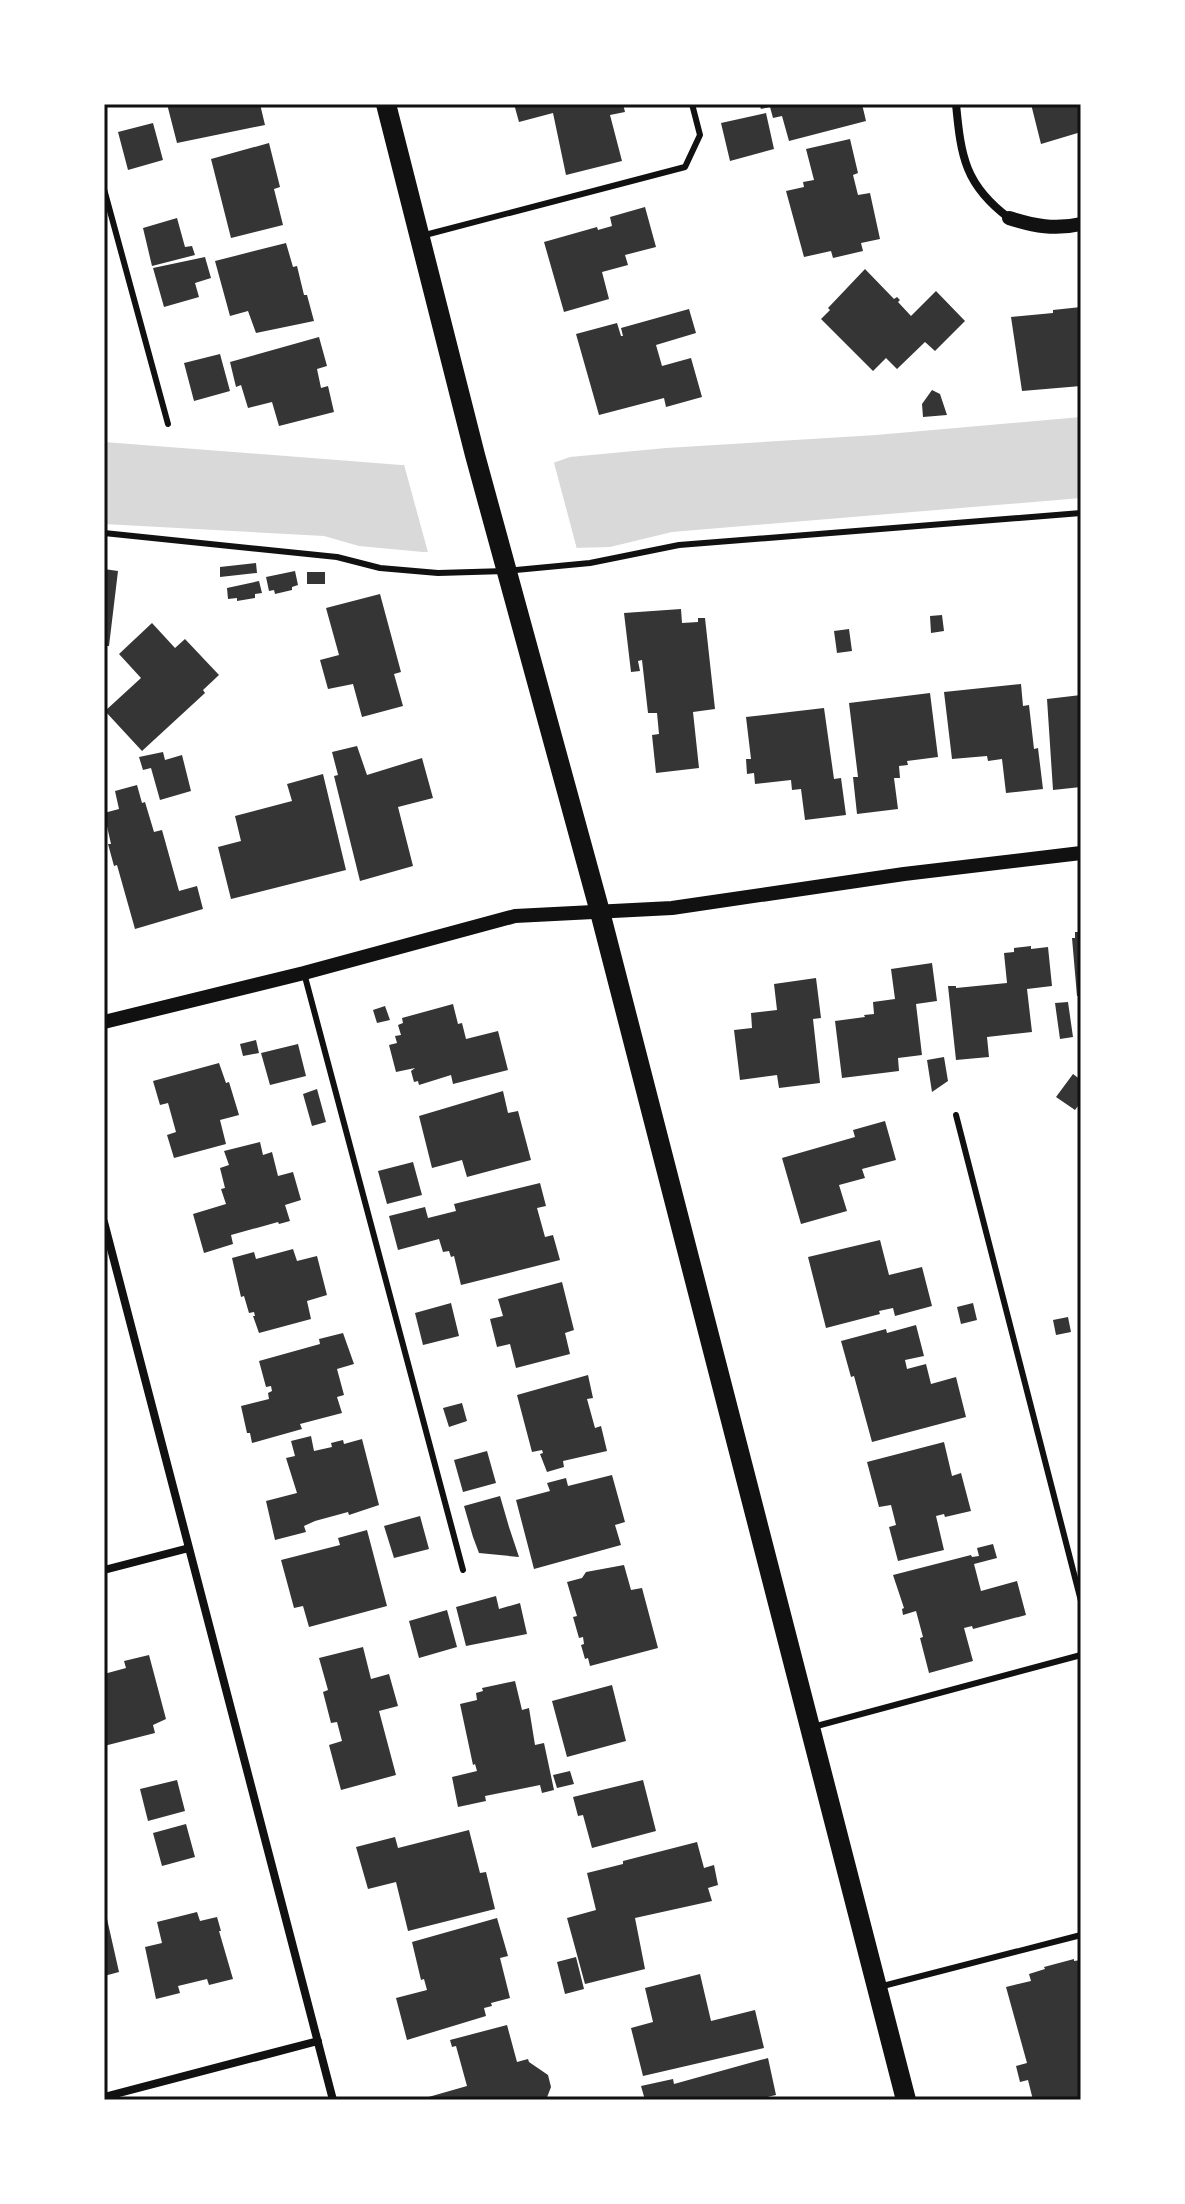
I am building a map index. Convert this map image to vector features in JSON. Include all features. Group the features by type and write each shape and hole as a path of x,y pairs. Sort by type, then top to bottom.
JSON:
{"main road":[{"path":"386,104 475,455 600,912 906,2100"}],"street":[{"path":"956,104 958,133 967,171 986,200 1009,218 1037,227 1065,228 1081,224"},
{"path":"104,1022 304,973 515,916 682,907 904,874 1081,853"},
{"path":"104,1222 333,2100"},
{"path":"104,1570 189,1548"},
{"path":"104,2097 318,2041"}],"lane":[{"path":"420,236 685,167 700,135 692,104"},
{"path":"104,189 168,424"},
{"path":"104,533 337,557 380,568 438,573 504,564 590,563 679,545 1081,513"},
{"path":"304,973 463,1570"},
{"path":"956,1115 1081,1601"},
{"path":"810,1728 1081,1655"},
{"path":"877,1987 1081,1935"}],"shaded area":[{"path":"1081,417 1081,498 672,532 610,547 423,552 359,546 324,536 104,524 104,442 401,465 553,463 570,457 666,448 876,435"}],"pier":[{"path":"553,459 578,553 429,556 403,461"}],"building":[{"path":"167,104 260,104 265,125 177,143"},
{"path":"514,104 623,104 625,112 610,115 622,161 566,175 553,113 519,122"},
{"path":"759,104 862,104 866,121 789,141 782,116 773,118 770,107 761,109"},
{"path":"1031,104 1081,104 1081,132 1041,144"},
{"path":"766,113 774,149 730,161 721,123"},
{"path":"153,123 163,160 128,170 118,132"},
{"path":"850,139 858,173 853,175 858,195 870,193 880,239 861,243 863,251 833,258 831,251 804,257 786,191 804,187 803,182 814,180 806,149"},
{"path":"269,143 280,187 274,189 283,225 231,238 211,159"},
{"path":"645,207 656,247 625,255 628,265 602,272 609,299 564,312 544,242 597,227 598,230 612,226 610,217"},
{"path":"177,218 185,247 192,246 195,255 152,266 143,228"},
{"path":"286,243 293,267 297,266 314,321 256,333 248,311 230,316 215,261"},
{"path":"205,257 211,278 195,283 199,297 164,307 153,268"},
{"path":"865,269 894,299 897,297 900,300 898,302 911,316 936,291 965,321 935,351 925,342 897,369 886,358 873,371 821,319"},
{"path":"1081,307 1081,386 1022,391 1011,317"},
{"path":"689,309 696,333 656,345 662,366 691,358 702,397 666,407 664,398 599,415 576,334 617,323 623,336 621,328"},
{"path":"319,337 327,366 317,369 321,388 328,386 334,412 279,426 272,402 248,408 241,385 236,387 230,362"},
{"path":"220,354 230,391 194,401 184,363"},
{"path":"932,390 940,394 947,415 923,417 922,404"},
{"path":"256,563 257,573 220,577 220,567"},
{"path":"104,569 118,571 109,646 104,646"},
{"path":"295,571 298,585 292,590 275,594 274,590 269,591 266,577"},
{"path":"307,572 325,572 325,584 307,584"},
{"path":"259,581 262,593 255,594 255,598 228,599 227,588"},
{"path":"380,594 401,672 394,674 403,706 362,717 353,684 328,689 320,660 339,655 326,608"},
{"path":"681,609 682,623 698,622 698,618 705,618 715,709 693,712 699,768 656,773 652,735 659,734 657,713 648,713 642,660 638,661 640,671 631,672 624,613"},
{"path":"942,615 944,631 931,633 930,616"},
{"path":"152,623 175,648 185,639 219,675 203,690 205,693 142,751 105,711 141,678 119,654"},
{"path":"849,629 852,651 837,653 834,631"},
{"path":"1021,684 1023,706 1029,705 1043,789 1006,793 1002,759 988,761 987,756 952,759 944,692"},
{"path":"930,693 938,757 907,761 908,765 899,766 900,778 894,778 898,809 857,814 853,777 858,777 849,703"},
{"path":"1081,695 1081,787 1053,790 1047,699"},
{"path":"824,708 834,779 841,778 846,815 805,820 801,789 792,790 791,780 755,784 754,773 747,774 746,759 751,759 746,717"},
{"path":"357,746 367,775 422,758 433,798 398,807 413,866 360,881 334,776 338,775 332,752"},
{"path":"163,752 165,760 182,755 191,791 160,800 151,768 143,770 139,757"},
{"path":"323,774 346,870 231,899 218,847 241,841 235,816 292,801 287,784"},
{"path":"137,785 154,832 162,830 179,891 197,886 203,909 135,929 108,844 111,844 104,813 119,809 115,791"},
{"path":"1075,932 1081,932 1081,996 1077,996 1072,938 1075,938"},
{"path":"1031,946 1031,949 1048,947 1052,986 1027,989 1032,1032 987,1037 989,1057 956,1060 948,986 956,988 1007,983 1004,953"},
{"path":"932,963 937,1001 916,1004 922,1055 898,1058 899,1071 842,1078 835,1021 874,1014 873,1002 895,999 891,969"},
{"path":"816,978 821,1018 813,1019 820,1083 779,1088 777,1075 740,1080 734,1030 752,1028 751,1013 777,1010 774,984"},
{"path":"1068,1002 1073,1037 1060,1039 1055,1003"},
{"path":"453,1004 466,1039 498,1031 508,1070 453,1084 451,1075 419,1085 418,1081 414,1082 411,1071 415,1068 396,1072 389,1045 397,1043 395,1036 401,1035 398,1025 403,1023 402,1018"},
{"path":"385,1006 390,1020 377,1023 373,1010"},
{"path":"256,1040 259,1053 243,1056 240,1044"},
{"path":"298,1044 306,1076 270,1085 261,1053"},
{"path":"944,1057 948,1081 932,1092 927,1060"},
{"path":"219,1063 226,1083 229,1082 239,1115 220,1120 226,1144 174,1158 167,1135 176,1132 168,1103 160,1105 153,1081"},
{"path":"1073,1074 1081,1080 1081,1102 1075,1110 1056,1097"},
{"path":"317,1089 326,1122 312,1126 303,1094"},
{"path":"503,1091 508,1113 518,1111 531,1160 467,1177 462,1160 432,1168 419,1116"},
{"path":"885,1121 896,1160 862,1169 865,1178 839,1185 847,1211 801,1224 782,1158 855,1137 853,1130"},
{"path":"260,1142 263,1155 272,1152 278,1176 293,1172 301,1200 285,1205 290,1221 231,1235 233,1244 204,1253 193,1214 226,1204 221,1189 225,1188 220,1168 229,1165 224,1151"},
{"path":"413,1162 422,1195 387,1204 378,1171"},
{"path":"540,1183 546,1206 537,1208 545,1237 553,1235 560,1260 461,1285 454,1256 451,1257 449,1251 443,1252 439,1239 398,1250 389,1216 425,1207 428,1218 456,1211 454,1204"},
{"path":"880,1240 889,1275 922,1267 932,1306 895,1316 893,1308 826,1328 808,1257"},
{"path":"293,1249 297,1261 317,1256 327,1295 307,1301 311,1319 259,1333 254,1312 249,1313 244,1296 241,1297 232,1258 254,1252 256,1259"},
{"path":"562,1282 574,1330 565,1333 570,1354 516,1368 510,1344 497,1347 490,1319 503,1316 498,1299"},
{"path":"451,1303 459,1336 423,1345 415,1313"},
{"path":"973,1303 977,1320 961,1324 957,1307"},
{"path":"1068,1317 1071,1332 1056,1335 1053,1320"},
{"path":"916,1325 924,1356 905,1360 907,1369 926,1364 931,1384 956,1377 966,1417 872,1442 841,1341"},
{"path":"343,1333 354,1364 337,1369 344,1395 337,1397 342,1413 300,1424 302,1429 252,1443 241,1406 269,1399 268,1393 272,1391 271,1386 266,1387 259,1361 320,1344 319,1339"},
{"path":"588,1375 593,1398 587,1399 595,1428 601,1426 607,1451 563,1461 564,1467 547,1472 540,1454 542,1450 532,1452 517,1395"},
{"path":"462,1403 467,1421 449,1427 443,1408"},
{"path":"311,1436 314,1451 332,1447 331,1443 343,1440 344,1444 362,1439 379,1505 349,1515 348,1512 315,1521 304,1526 306,1532 275,1540 266,1501 297,1493 286,1458 295,1456 291,1441"},
{"path":"944,1442 952,1476 961,1473 971,1511 936,1516 944,1550 898,1561 889,1527 896,1525 891,1505 879,1507 867,1462"},
{"path":"487,1451 496,1483 463,1492 454,1460"},
{"path":"612,1475 625,1522 615,1525 621,1545 534,1569 516,1500 550,1491 547,1483 566,1478 568,1486"},
{"path":"500,1496 519,1557 479,1553 473,1537 464,1506"},
{"path":"420,1516 429,1549 394,1558 384,1526"},
{"path":"367,1530 387,1606 309,1627 303,1606 294,1608 281,1560 340,1545 338,1538"},
{"path":"993,1544 997,1558 974,1564 981,1591 1017,1581 1026,1615 973,1629 972,1626 964,1628 973,1661 929,1673 916,1611 903,1615 904,1608 893,1575 971,1555 979,1556 977,1548"},
{"path":"624,1565 631,1590 642,1588 658,1648 590,1666 581,1645 584,1644 583,1637 579,1638 573,1617 577,1616 567,1582 582,1578 586,1572"},
{"path":"496,1596 499,1609 520,1603 527,1634 466,1646 456,1607"},
{"path":"447,1610 457,1647 419,1658 409,1621"},
{"path":"363,1647 371,1679 389,1674 398,1706 379,1711 396,1775 341,1790 329,1745 342,1741 337,1722 331,1723 323,1692 328,1690 319,1658"},
{"path":"149,1655 166,1719 153,1725 155,1733 104,1746 104,1674 126,1668 124,1661"},
{"path":"515,1681 522,1710 529,1708 535,1745 544,1743 554,1790 542,1793 540,1785 485,1796 486,1801 458,1807 452,1777 477,1771 473,1765 460,1704 477,1700 476,1693 483,1691 482,1688"},
{"path":"612,1685 626,1741 567,1757 552,1701"},
{"path":"570,1771 574,1784 557,1788 553,1775"},
{"path":"177,1780 185,1811 148,1821 140,1789"},
{"path":"643,1780 656,1831 592,1848 583,1815 578,1816 573,1797"},
{"path":"186,1824 195,1857 162,1866 153,1833"},
{"path":"469,1830 480,1873 486,1872 495,1909 408,1931 396,1882 368,1889 356,1847 395,1837 398,1848"},
{"path":"697,1842 704,1868 714,1865 718,1885 708,1888 712,1901 635,1918 645,1969 585,1984 567,1918 596,1910 587,1873"},
{"path":"104,1910 119,1972 104,1976"},
{"path":"197,1912 200,1921 217,1917 233,1979 209,1985 207,1979 178,1986 180,1993 156,1999 145,1947 162,1943 157,1922"},
{"path":"497,1918 508,1956 500,1958 510,1998 484,2008 486,2016 407,2040 396,1998 427,1990 424,1979 421,1980 412,1942"},
{"path":"576,1957 584,1989 565,1994 557,1962"},
{"path":"1081,1960 1081,2100 1033,2100 1028,2080 1020,2082 1016,2066 1027,2063 1006,1987 1031,1981 1029,1974 1044,1967"},
{"path":"700,1974 711,2021 755,2010 764,2048 643,2076 631,2028 653,2022 645,1988"},
{"path":"507,2025 517,2062 528,2059 548,2075 551,2087 546,2100 418,2100 467,2086 456,2046 452,2047 450,2040"},
{"path":"768,2058 776,2095 754,2100 645,2100 641,2086 673,2079 674,2084"}]}
